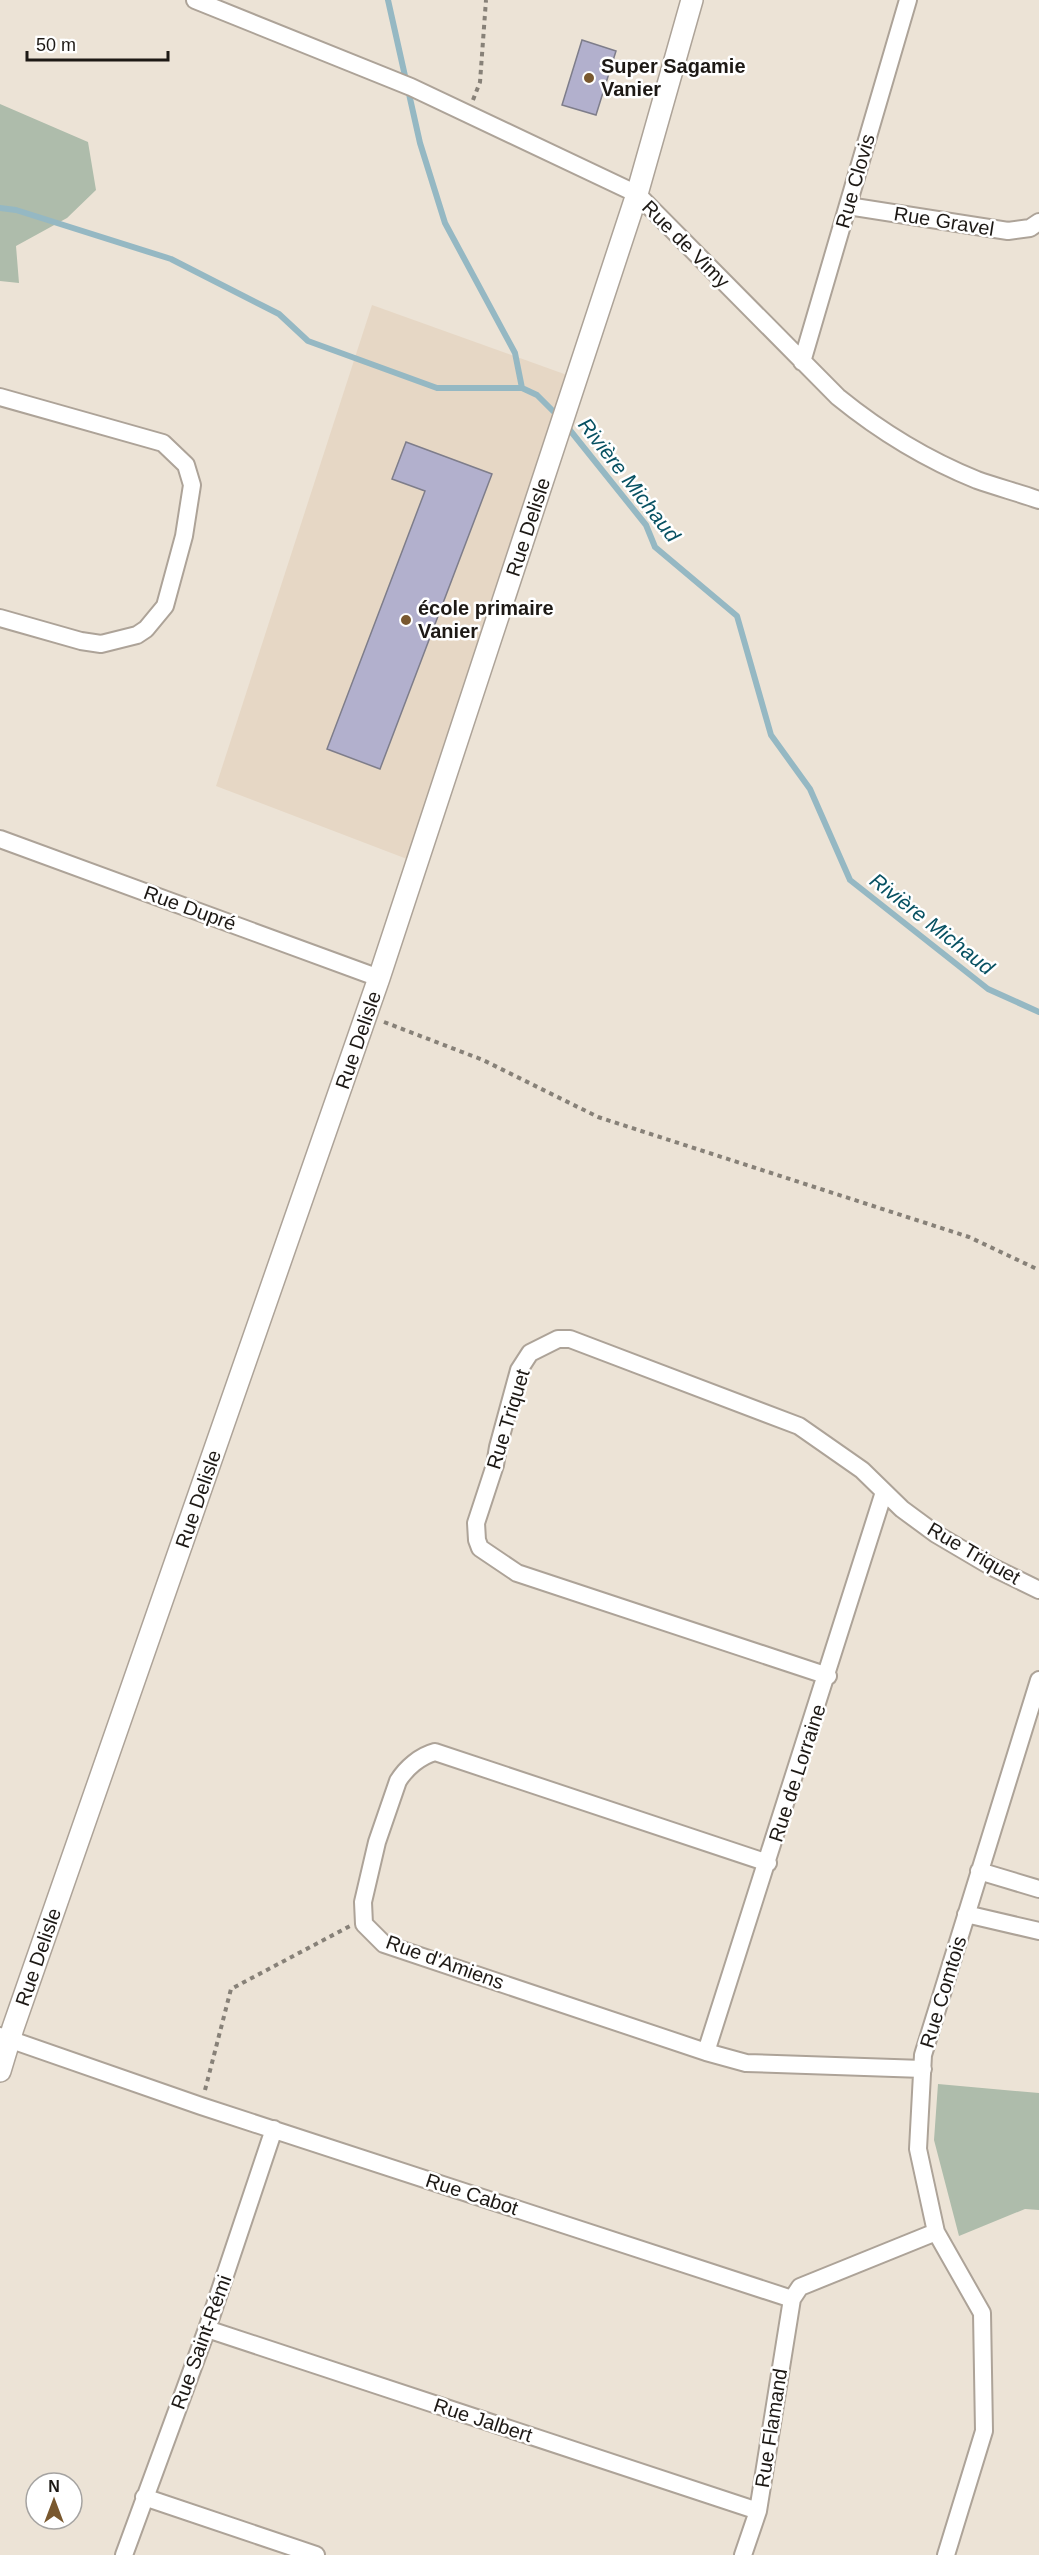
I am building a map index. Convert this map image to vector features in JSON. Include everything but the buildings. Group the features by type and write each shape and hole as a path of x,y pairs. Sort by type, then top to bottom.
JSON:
{"street":[{"name":"Rue de Vimy","path":"195,0 411,87 637,194 802,362 838,397 873,426 912,450 978,480 1039,500"},
{"name":"Rue Delisle","path":"0,2071 5,2038 367,1015 637,194 692,0"},
{"name":"Rue Clovis","path":"802,362 908,0"},
{"name":"Rue Gravel","path":"848,206 1008,231 1030,228 1039,222"},
{"path":"0,397 163,443 186,465 192,485 184,536 165,606 146,629 137,635 101,644 81,641 0,618"},
{"name":"Rue Dupré","path":"0,839 379,978"},
{"name":"Rue Triquet","path":"828,1676 517,1573 480,1548 476,1523 495,1465 519,1370 530,1353 558,1339 570,1339 799,1426 862,1470 902,1509 936,1534 992,1567 1039,1590"},
{"name":"Rue de Lorraine","path":"706,2052 828,1676 884,1492"},
{"name":"Rue Comtois","path":"946,2555 984,2432 982,2313 936,2232 918,2150 923,2055 1039,1680"},
{"path":"364,1918 363,1902 377,1842 398,1780 404,1772 426,1755 435,1752 768,1863"},
{"path":"979,1871 1039,1889"},
{"name":"Rue Comtois","path":"966,1914 1039,1931"},
{"name":"Rue d'Amiens","path":"364,1918 364,1924 384,1944 706,2052 746,2063 923,2069"},
{"name":"Rue Cabot","path":"5,2038 201,2106 792,2299"},
{"name":"Rue Saint-Rémi","path":"124,2555 207,2328 274,2128"},
{"path":"792,2299 800,2287 936,2232"},
{"name":"Rue Flamand","path":"743,2555 758,2511 792,2299"},
{"name":"Rue Jalbert","path":"207,2328 758,2511"},
{"path":"144,2497 316,2555"}],"path":[{"path":"468,113 480,82 486,0"},
{"path":"367,1015 483,1060 598,1117 969,1237 1039,1270"},
{"path":"201,2106 231,1989 364,1918"}],"shaded area":[{"path":"372,305 567,375 407,859 216,786"}],"green space":[{"path":"0,104 88,142 96,190 67,218 16,246 19,283 0,281"},
{"path":"938,2084 1039,2093 1039,2210 1025,2209 959,2236 934,2140"}],"waterway":[{"name":"Rivière Michaud","path":"388,0 420,143 445,223 515,353 522,388 537,395 559,417"},
{"path":"0,208 16,210 171,259 279,314 308,341 437,388 522,388"},
{"name":"Rivière Michaud","path":"565,424 646,525 655,547 737,616 771,735 810,789 850,880 988,989 1039,1012"}],"place":[{"name":"Super Sagamie Vanier","path":"589,78"},
{"name":"école primaire Vanier","path":"406,620"}]}
